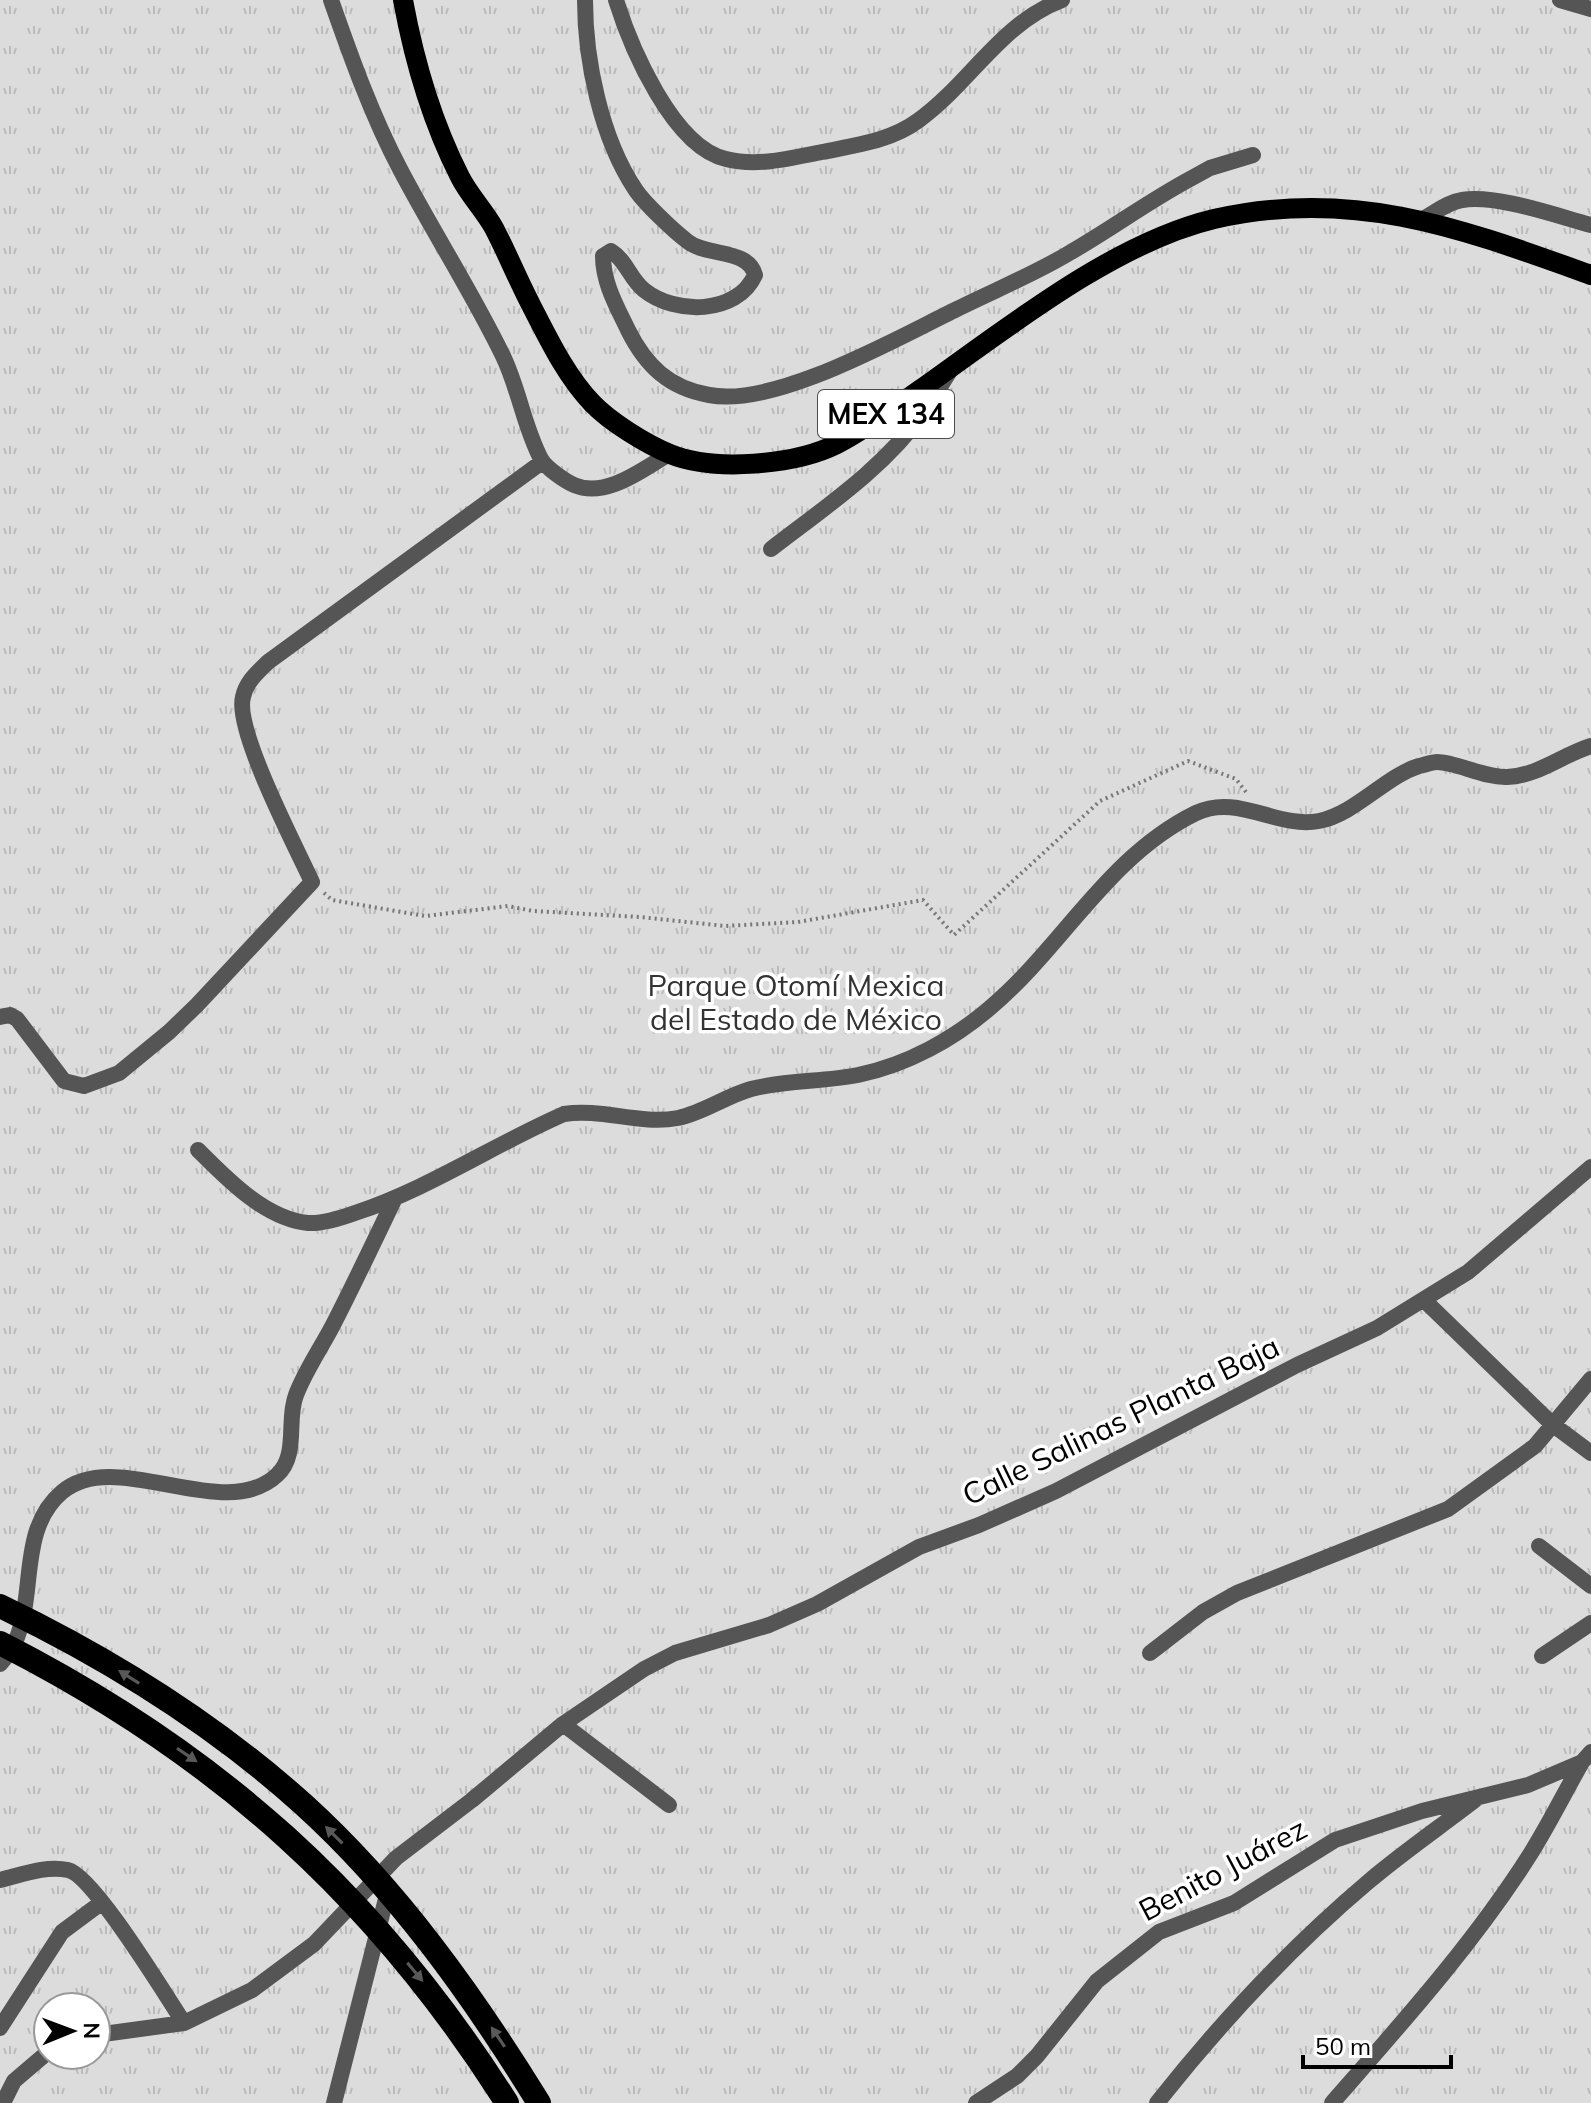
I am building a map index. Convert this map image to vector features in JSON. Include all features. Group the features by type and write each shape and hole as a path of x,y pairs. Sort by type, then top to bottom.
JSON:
{"highway":[{"path":"0,1606 91,1653 161,1697 232,1746 303,1804 353,1853 439,1957 496,2034 539,2103"},
{"path":"0,1643 72,1681 141,1724 211,1772 279,1828 376,1926 426,1985 507,2103"}],"main road":[{"name":"MEX 134","path":"403,0 410,37 434,116 460,178 493,226 553,346 592,403 615,422 669,454 709,462 748,464 795,457 833,446 879,419 1081,277 1183,229 1244,213 1357,208 1423,219 1591,275"}],"street":[{"path":"331,0 375,116 400,169 472,293 505,359 542,462 573,485 599,488 621,482 669,454"},
{"path":"585,0 595,84 604,125 635,190 689,243 745,260 753,266 755,275 750,286 730,299 703,308 676,306 644,290 614,252 603,256 614,302 633,340 653,369 675,385 710,396 737,397 797,383 842,364 1070,253 1210,168 1253,155"},
{"path":"616,0 630,42 682,128 703,149 723,159 749,163 882,139 915,123 1026,18 1062,0"},
{"path":"1560,0 1591,9"},
{"path":"1423,219 1462,200 1487,199 1591,225"},
{"path":"1070,253 1081,277"},
{"path":"771,549 853,486 888,453 922,415 953,366"},
{"path":"0,1017 10,1015 17,1019 64,1081 84,1086 108,1078 136,1061 179,1023 312,882 254,753 241,713 242,697 249,681 268,662 542,462"},
{"path":"198,1150 260,1203 285,1217 309,1223 340,1218 394,1200 564,1114 582,1111 649,1120 679,1118 749,1090 857,1075 903,1063 956,1033 992,1007 1118,871 1154,837 1198,812 1223,806 1263,812 1295,823 1322,820 1343,811 1414,767 1437,762 1503,778 1523,776 1591,746"},
{"name":"Calle Salinas Planta Baja","path":"112,2033 184,2023 252,1990 314,1944 396,1858 563,1724 644,1669 675,1653 769,1625 817,1604 919,1547 1056,1491 1297,1365 1377,1328 1468,1272 1591,1167"},
{"path":"0,1664 17,1641 29,1554 48,1507 64,1490 89,1479 131,1479 232,1494 263,1485 284,1467 288,1459 291,1411 296,1394 394,1200"},
{"path":"1424,1300 1552,1424 1591,1453"},
{"path":"1150,1653 1203,1612 1237,1593 1448,1509 1535,1446 1591,1379"},
{"path":"1539,1546 1591,1586"},
{"path":"1542,1656 1591,1623"},
{"path":"563,1724 669,1805"},
{"path":"1332,2103 1415,2007 1497,1902 1532,1852 1586,1757"},
{"name":"Benito Juárez","path":"976,2103 1017,2076 1037,2056 1097,1981 1159,1932 1234,1903 1335,1840 1422,1811 1528,1785 1586,1757"},
{"path":"1157,2103 1211,2035 1323,1921 1371,1879 1480,1797"},
{"path":"334,2103 396,1858"},
{"path":"0,1880 51,1869 70,1870 85,1881 131,1942 184,2023"},
{"path":"0,2028 62,1932 101,1903"},
{"path":"3,2103 14,2081 32,2066"}],"path":[{"path":"332,900 425,916 508,906 533,911 725,926 798,922 923,900 954,935 1100,801 1188,761 1236,779 1263,812"}],"green space":[{"name":"Parque Otomí Mexica del Estado de México","path":"0,0 1591,0 1591,2103 0,2103"}]}
